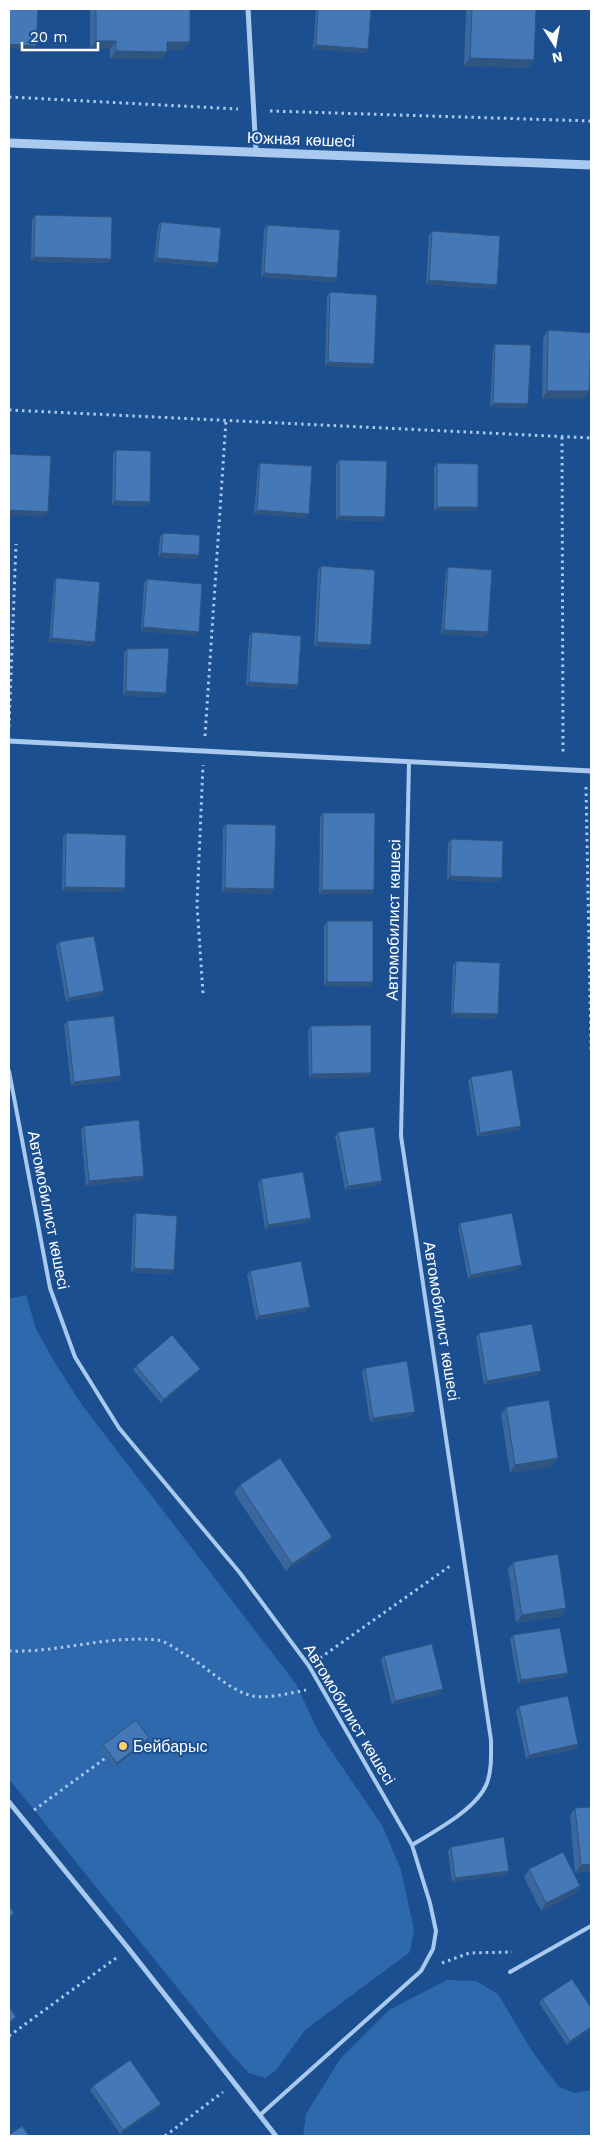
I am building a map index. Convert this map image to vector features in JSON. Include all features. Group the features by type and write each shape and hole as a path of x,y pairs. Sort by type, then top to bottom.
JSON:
{"street":[{"path":"248,9 256,152"},
{"name":"Южная көшесі","path":"9,143 591,165"},
{"path":"9,741 589,771"},
{"path":"9,1802 128,1948 276,2136"}],"lane":[{"name":"Автомобилист көшесі","path":"409,762 401,1136 465,1556 491,1740 492,1763 487,1784 475,1802 412,1845"},
{"name":"Автомобилист көшесі","path":"9,1071 50,1288 75,1358 119,1428 240,1573 309,1666 412,1845 430,1903 436,1931 433,1949 421,1971 260,2115"},
{"path":"510,1972 591,1926"}],"path":[{"path":"9,97 254,110 591,122"},
{"path":"9,410 591,438"},
{"path":"203,992 197,905 204,751 226,420"},
{"path":"562,437 563,770"},
{"path":"9,728 16,544"},
{"path":"589,771 591,1050"},
{"path":"309,1666 465,1556"},
{"path":"9,1651 29,1652 125,1639 160,1640 196,1660 232,1686 253,1696 281,1694 321,1685"},
{"path":"23,1818 107,1757"},
{"path":"9,2036 128,1948"},
{"path":"421,1971 469,1954 502,1951 539,1956"},
{"path":"165,2136 235,2083"}],"shaded area":[{"path":"26,1295 36,1329 82,1405 296,1684 319,1733 383,1827 401,1870 414,1930 410,1952 305,2030 276,2070 265,2078 249,2073 230,2053 9,1779 9,1299"},
{"path":"447,1980 476,1981 498,1994 532,2051 559,2087 575,2093 591,2090 591,2136 303,2136 306,2114 340,2059 389,2010"}],"building":[{"path":"9,9 38,9 36,46 9,44"},
{"path":"96,9 190,9 190,42 167,42 167,52 116,51 116,41 96,41"},
{"path":"318,9 371,9 368,49 316,45"},
{"path":"472,9 536,9 534,60 470,58"},
{"path":"35,215 112,217 111,259 34,257"},
{"path":"161,222 221,228 218,263 157,258"},
{"path":"267,225 340,230 337,278 264,273"},
{"path":"432,231 500,236 497,285 429,280"},
{"path":"330,292 377,295 374,364 328,362"},
{"path":"548,330 591,333 589,391 547,391"},
{"path":"495,344 531,345 528,404 493,403"},
{"path":"116,450 151,451 150,502 115,501"},
{"path":"9,454 51,456 48,512 9,510"},
{"path":"339,460 387,461 385,517 339,516"},
{"path":"260,463 312,466 309,514 257,510"},
{"path":"437,463 478,464 478,507 437,507"},
{"path":"163,533 200,535 199,555 161,553"},
{"path":"321,566 375,570 371,645 317,642"},
{"path":"448,567 492,570 488,632 444,630"},
{"path":"56,578 100,582 95,642 52,638"},
{"path":"147,579 202,584 199,632 143,627"},
{"path":"252,632 301,636 298,685 249,682"},
{"path":"169,648 166,693 126,691 127,649"},
{"path":"323,813 375,813 374,890 322,890"},
{"path":"226,824 276,825 274,889 225,888"},
{"path":"66,833 126,835 125,888 65,887"},
{"path":"451,839 503,841 502,878 450,876"},
{"path":"327,921 373,921 373,982 327,982"},
{"path":"94,936 104,991 69,998 59,942"},
{"path":"456,961 500,963 498,1014 453,1013"},
{"path":"114,1016 121,1076 74,1082 67,1021"},
{"path":"371,1025 371,1073 312,1074 311,1026"},
{"path":"512,1070 521,1126 480,1133 471,1077"},
{"path":"139,1120 144,1176 89,1181 84,1126"},
{"path":"374,1127 382,1181 348,1186 338,1132"},
{"path":"303,1172 311,1218 268,1225 261,1179"},
{"path":"136,1213 177,1216 174,1270 134,1268"},
{"path":"512,1213 522,1265 471,1275 460,1223"},
{"path":"301,1261 310,1307 259,1316 250,1271"},
{"path":"532,1324 541,1371 487,1381 479,1333"},
{"path":"172,1335 200,1369 164,1399 136,1366"},
{"path":"407,1361 415,1412 373,1418 365,1368"},
{"path":"549,1400 558,1458 515,1465 506,1407"},
{"path":"280,1458 332,1537 292,1564 240,1485"},
{"path":"558,1554 566,1608 522,1615 513,1562"},
{"path":"560,1628 568,1673 521,1680 513,1635"},
{"path":"432,1644 443,1689 395,1701 384,1656"},
{"path":"568,1696 578,1744 529,1755 519,1706"},
{"name":"Бейбарыс","path":"136,1720 149,1738 117,1763 103,1745"},
{"path":"591,1807 591,1864 581,1865 575,1808"},
{"path":"504,1837 509,1871 455,1878 451,1847"},
{"path":"563,1852 580,1886 546,1903 529,1869"},
{"path":"9,1906 14,1913 9,1917"},
{"path":"572,1979 591,2008 591,2027 570,2041 542,1999"},
{"path":"9,2007 16,2017 9,2022"},
{"path":"130,2060 161,2104 123,2130 93,2086"},
{"path":"22,2126 29,2136 9,2136 9,2135"}],"place":[{"name":"Бейбарыс","path":"123,1746"}]}
